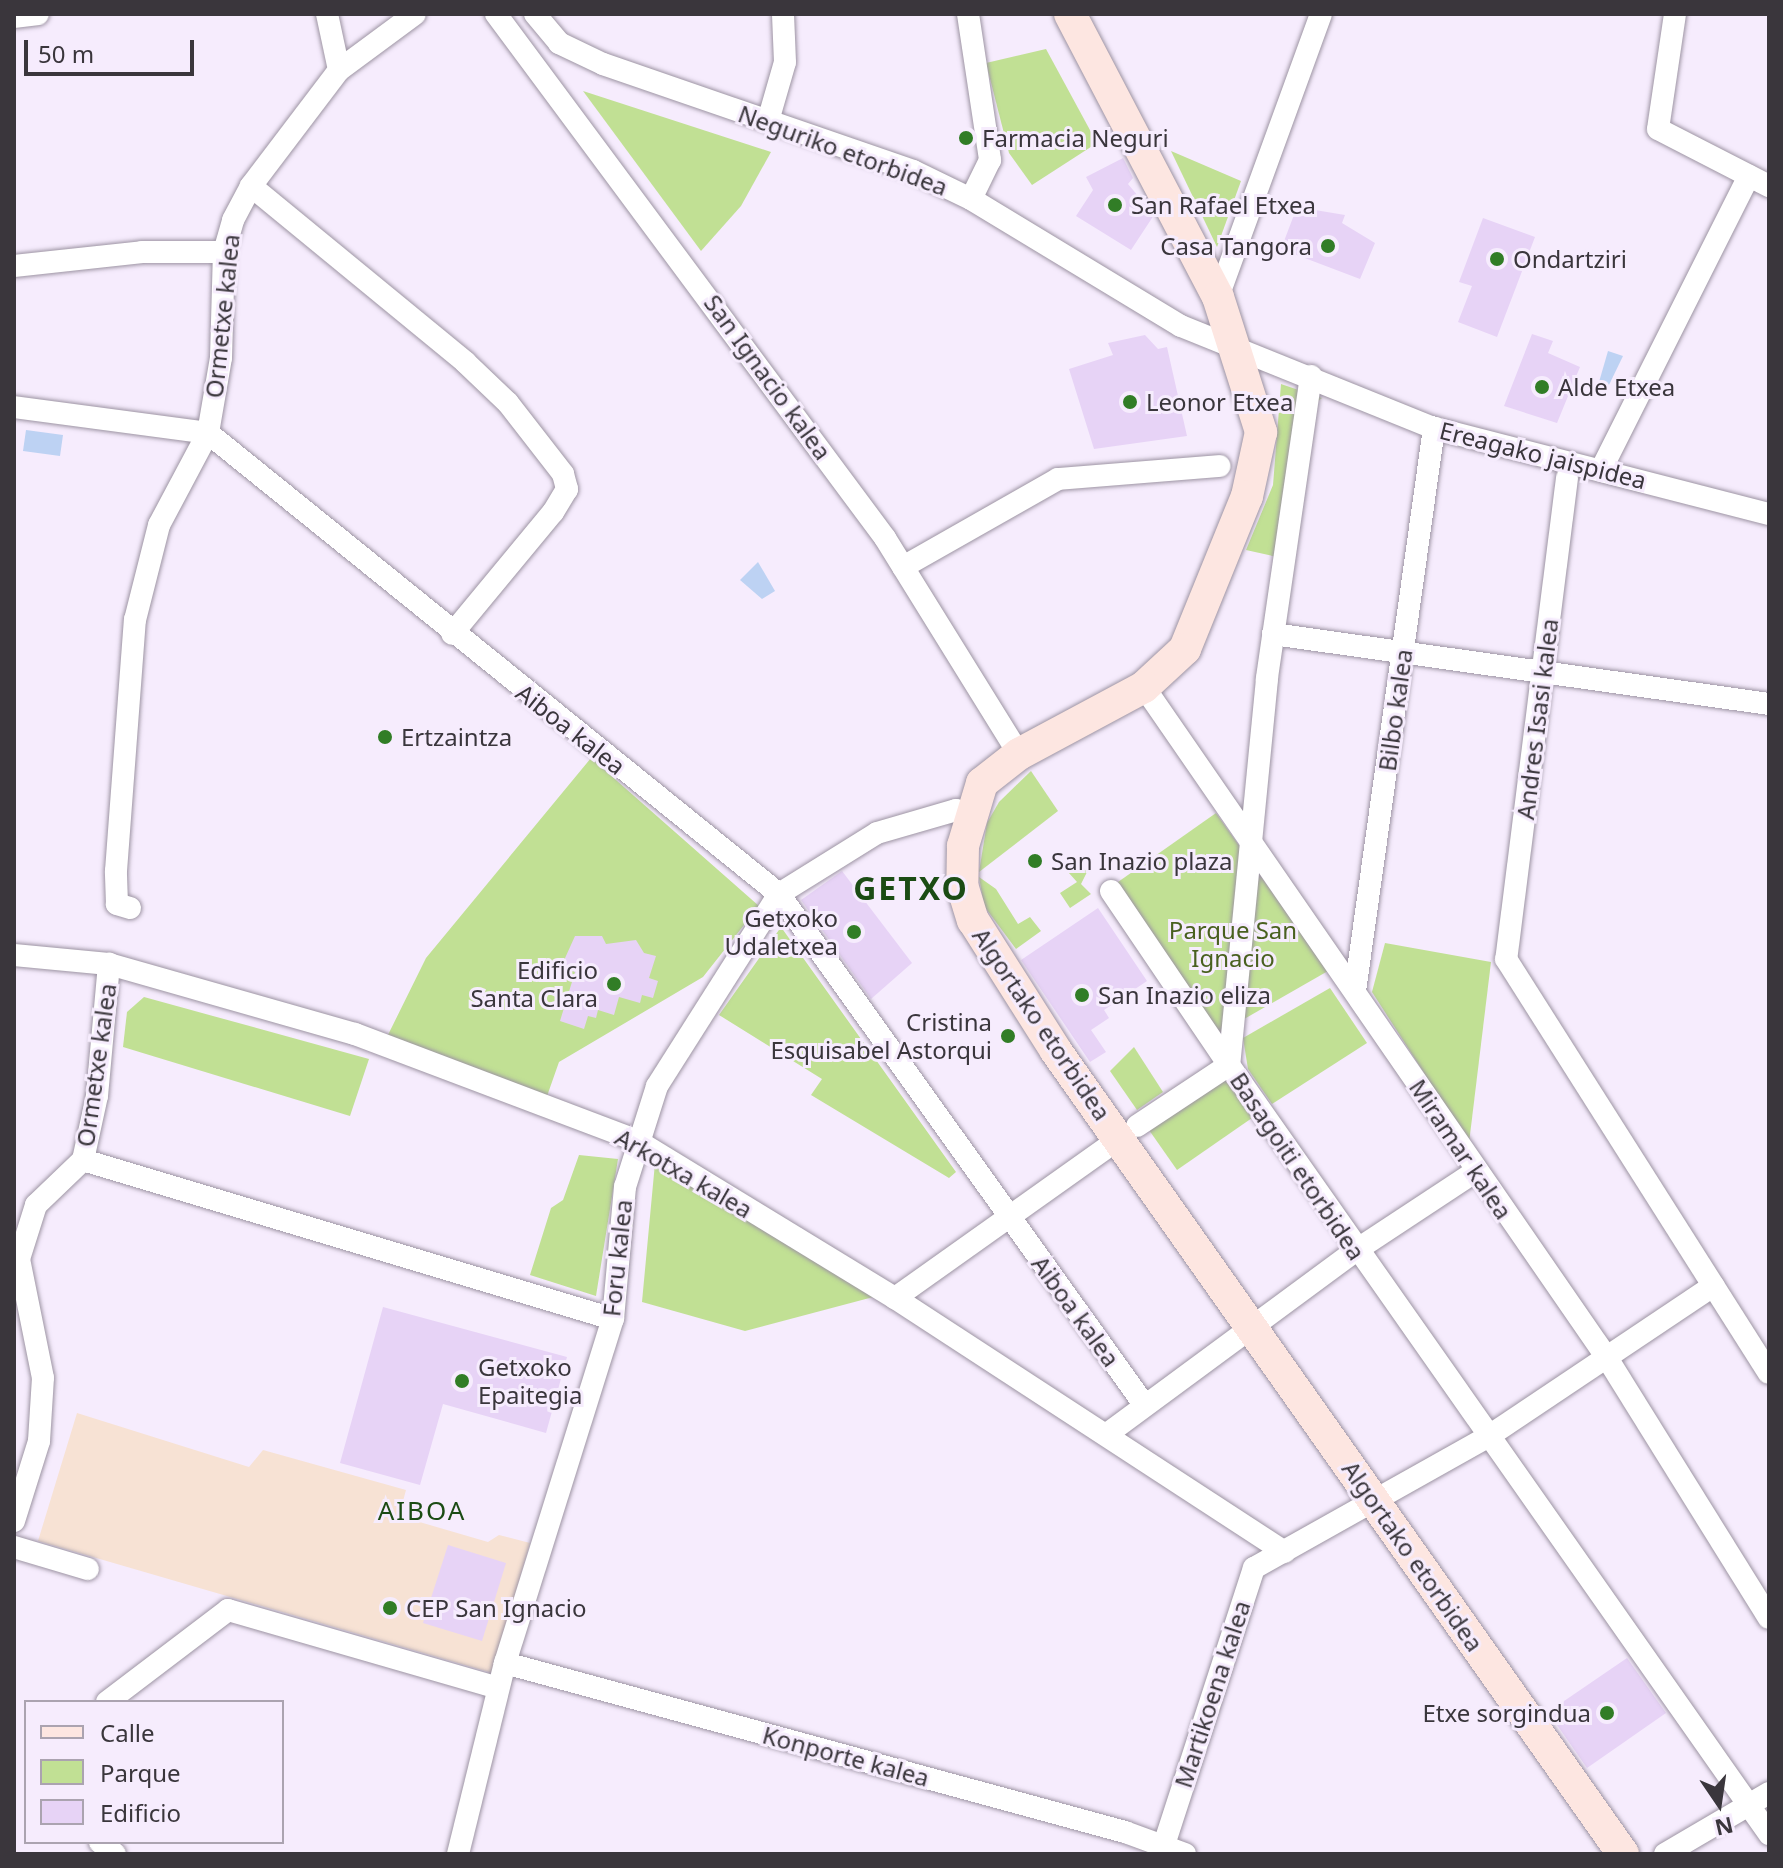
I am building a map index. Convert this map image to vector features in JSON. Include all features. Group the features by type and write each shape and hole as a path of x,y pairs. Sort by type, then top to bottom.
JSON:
{"street":[{"path":"14,17 38,14"},
{"path":"327,14 339,70 415,14"},
{"name":"San Ignacio kalea","path":"496,14 903,567 1019,754"},
{"name":"Neguriko etorbidea","path":"535,14 559,43 603,64 913,171 971,199 1181,326 1233,344"},
{"path":"768,121 785,62 783,14"},
{"path":"968,14 990,160 971,199"},
{"name":"Algortako etorbidea","path":"1070,14 1218,297 1257,408 1259,454 1203,613 1185,649 1144,687 1019,754 982,783 970,813 962,885 988,950 1255,1325 1623,1854"},
{"path":"1218,297 1321,14"},
{"path":"1675,14 1658,129 1769,186"},
{"path":"334,39 353,50 370,48"},
{"name":"Ormetxe kalea","path":"130,908 117,904 116,871 135,620 159,525 208,433 221,358 224,252 251,186 339,70"},
{"path":"1602,468 1749,176"},
{"path":"251,186 465,362 508,403 563,474 567,489 553,512 452,634"},
{"path":"14,266 142,252 224,252"},
{"name":"Ereagako jaispidea","path":"1233,344 1434,428 1602,468 1769,514"},
{"name":"Basagoiti etorbidea","path":"1311,376 1273,634 1229,1065 1355,1251 1769,1834"},
{"path":"14,407 208,433"},
{"name":"Bilbo kalea","path":"1355,991 1434,428"},
{"name":"Aiboa kalea","path":"208,433 452,634 779,894 1143,1403"},
{"path":"903,567 1058,479 1219,466"},
{"name":"Andres Isasi kalea","path":"1567,478 1506,959 1713,1286"},
{"path":"1273,634 1404,648 1769,704"},
{"name":"Miramar kalea","path":"1144,687 1250,847 1355,991 1475,1172 1607,1358 1769,1618"},
{"name":"Foru kalea","path":"458,1854 505,1663 613,1319 625,1187 636,1140 684,1034 779,894 877,833 956,810 970,813"},
{"path":"1111,891 1229,1065 1137,1126"},
{"name":"Arkotxa kalea","path":"14,955 109,964 355,1034 636,1140 895,1298 1284,1552"},
{"name":"Ormetxe kalea","path":"14,1521 39,1441 43,1378 19,1259 25,1226 36,1205 83,1160 97,1096 109,964"},
{"path":"895,1298 1106,1148"},
{"path":"83,1160 613,1319"},
{"path":"1107,1434 1143,1403 1355,1251 1475,1172"},
{"path":"1713,1286 1769,1373"},
{"name":"Martikoena kalea","path":"1161,1850 1254,1568 1372,1497 1489,1436 1713,1286"},
{"path":"14,1547 88,1569"},
{"path":"110,1700 228,1610 498,1688"},
{"name":"Konporte kalea","path":"505,1663 1161,1850 1185,1854"},
{"path":"1665,1854 1769,1793"}],"shaded area":[{"name":"CEP San Ignacio","path":"77,1413 249,1467 263,1450 406,1490 399,1516 488,1542 499,1535 530,1543 492,1673 38,1541"}],"green space":[{"path":"1046,49 1097,143 1032,185 1009,153 986,63"},
{"path":"583,91 771,152 741,206 701,251"},
{"path":"1171,151 1241,181 1217,247"},
{"path":"1281,384 1322,398 1297,419 1277,557 1246,550 1273,485"},
{"path":"591,758 759,906 703,977 559,1062 546,1099 383,1045 426,958"},
{"path":"1031,771 1058,811 979,872 987,823 999,802"},
{"name":"Parque San Ignacio","path":"1216,813 1328,971 1218,1034 1118,882"},
{"path":"1076,858 1087,872 1081,884 1091,894 1070,908 1060,893 1077,882 1060,863"},
{"path":"979,877 996,889 1018,924 1030,917 1041,931 1016,949 984,906"},
{"path":"781,927 956,1172 949,1178 811,1095 822,1079 719,1015"},
{"path":"1385,943 1491,962 1469,1143 1372,992"},
{"path":"1330,988 1367,1043 1272,1104 1248,1069 1243,1038"},
{"path":"144,997 369,1059 350,1116 123,1047 127,1012"},
{"path":"1134,1047 1163,1092 1137,1110 1110,1071"},
{"path":"1224,1078 1252,1118 1177,1170 1149,1130"},
{"path":"579,1155 618,1159 596,1296 530,1275 551,1208 563,1200"},
{"path":"655,1163 877,1296 745,1331 642,1302"}],"water":[{"path":"1608,351 1623,356 1608,387 1599,382"},
{"path":"26,430 63,435 60,456 23,451"},
{"path":"758,562 775,591 762,599 740,580"}],"building":[{"name":"San Rafael Etxea","path":"1123,158 1133,178 1128,184 1154,215 1131,250 1076,216 1093,190 1086,177"},
{"name":"Casa Tangora","path":"1297,207 1345,215 1342,223 1375,243 1360,279 1281,249"},
{"name":"Ondartziri","path":"1483,218 1535,237 1497,337 1458,322 1472,286 1459,282"},
{"name":"Alde Etxea","path":"1532,334 1553,341 1548,353 1580,367 1557,423 1504,406"},
{"name":"Leonor Etxea","path":"1145,335 1158,349 1167,347 1187,436 1094,449 1069,369 1113,355 1108,343"},
{"name":"Getxoko Udaletxea","path":"842,871 912,963 871,999 801,900"},
{"name":"San Inazio eliza","path":"1098,908 1147,981 1104,1010 1109,1018 1091,1030 1106,1052 1090,1062 1021,960"},
{"name":"Edificio Santa Clara","path":"575,936 602,936 606,944 636,940 644,953 656,956 649,978 658,981 653,998 642,995 640,1003 619,997 614,1015 598,1010 596,1018 588,1016 584,1029 560,1021 575,972 561,967"},
{"name":"Getxoko Epaitegia","path":"383,1307 567,1357 546,1433 443,1404 420,1485 340,1463"},
{"path":"448,1545 506,1563 482,1641 423,1623"},
{"name":"Etxe sorgindua","path":"1627,1658 1666,1713 1587,1768 1548,1712"}],"place":[{"name":"Farmacia Neguri","path":"966,138"},
{"name":"San Rafael Etxea","path":"1115,205"},
{"name":"Casa Tangora","path":"1328,246"},
{"name":"Ondartziri","path":"1497,259"},
{"name":"Alde Etxea","path":"1542,387"},
{"name":"Leonor Etxea","path":"1130,402"},
{"name":"Ertzaintza","path":"385,737"},
{"name":"San Inazio plaza","path":"1035,861"},
{"name":"Getxoko Udaletxea","path":"854,932"},
{"name":"Edificio Santa Clara","path":"614,984"},
{"name":"San Inazio eliza","path":"1082,995"},
{"name":"Cristina Esquisabel Astorqui","path":"1008,1036"},
{"name":"Getxoko Epaitegia","path":"462,1381"},
{"name":"CEP San Ignacio","path":"390,1608"},
{"name":"Etxe sorgindua","path":"1607,1713"}],"district":[{"name":"GETXO","path":"911,888"},
{"name":"AIBOA","path":"422,1511"}]}
